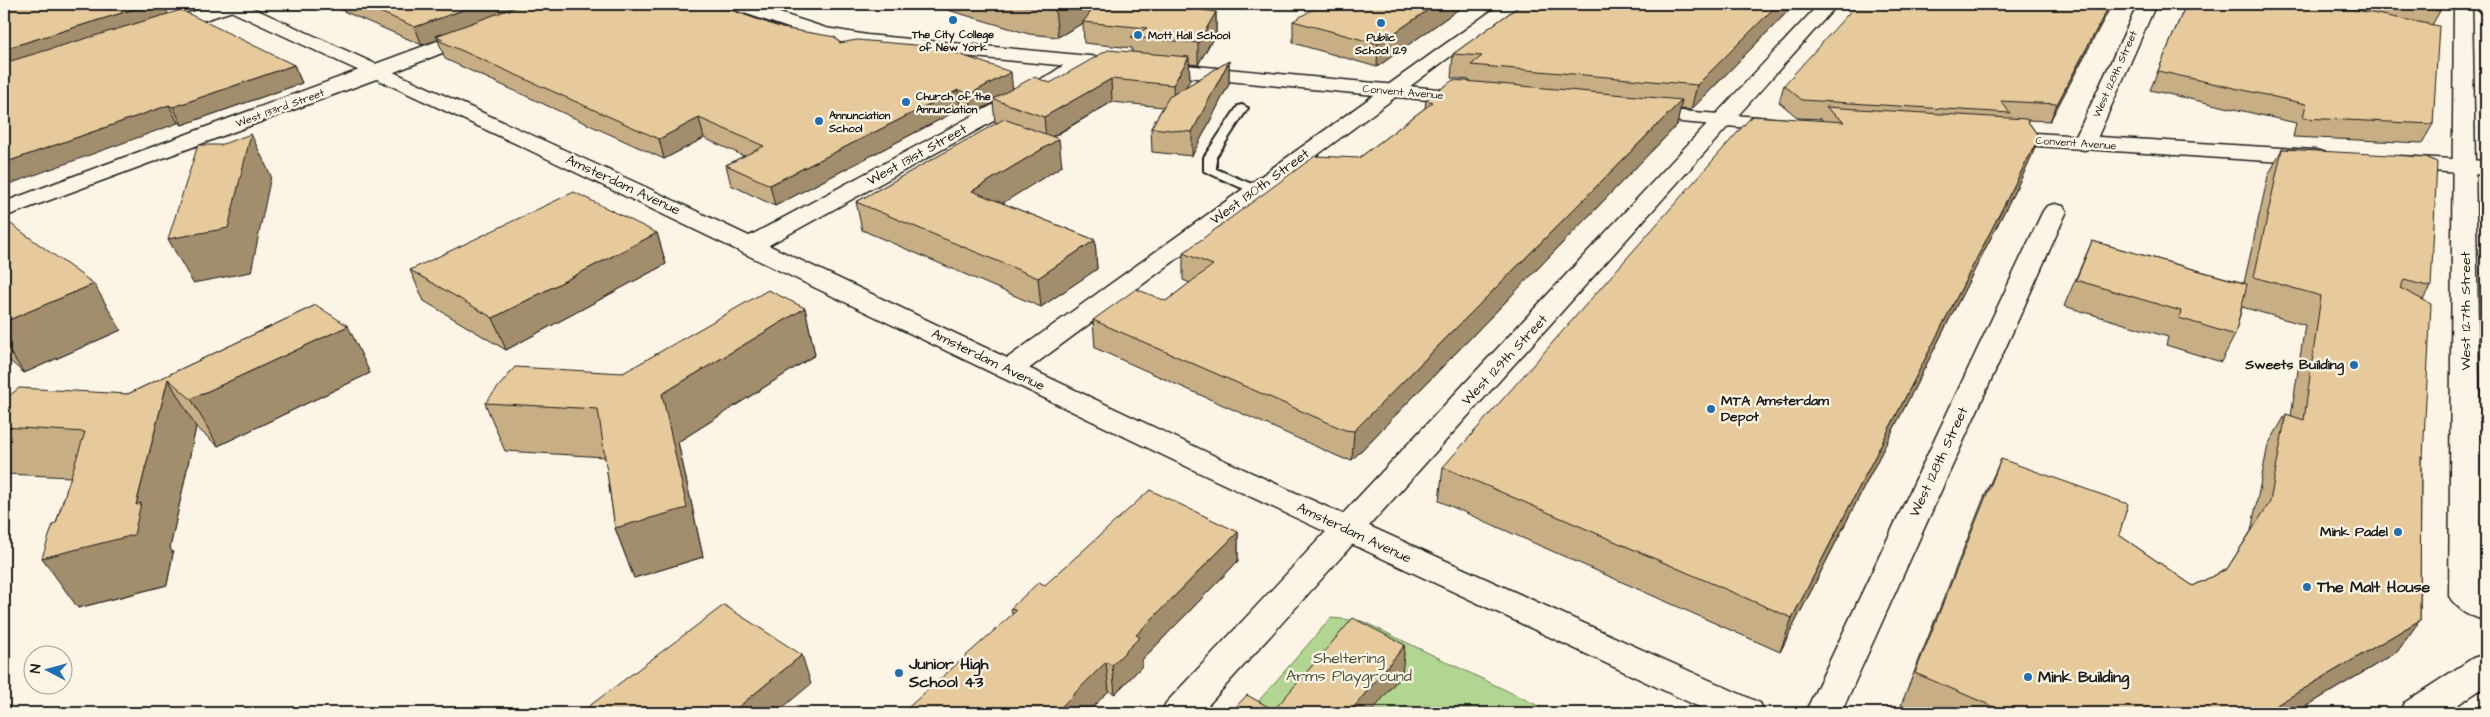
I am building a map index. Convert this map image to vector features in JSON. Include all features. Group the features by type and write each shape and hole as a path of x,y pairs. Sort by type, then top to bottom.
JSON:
{"street":[{"path":"144,33 232,4"},
{"name":"Amsterdam Avenue","path":"232,4 380,71 751,245 1009,370 1349,530 1747,713"},
{"name":"Convent Avenue","path":"735,4 804,28 843,37 1081,62 1487,99"},
{"name":"West 130th Street","path":"1009,370 1512,4"},
{"name":"West 129th Street","path":"1179,713 1349,530 1829,4"},
{"name":"West 128th Street","path":"2084,143 2147,4"},
{"name":"West 127th Street","path":"2463,4 2454,41 2476,167 2466,596 2486,608"},
{"name":"West 133rd Street","path":"4,210 380,71 433,48 495,26"},
{"name":"West 131st Street","path":"751,245 1060,76 1081,62"},
{"path":"1626,112 1806,126"},
{"name":"Convent Avenue","path":"1983,137 2332,158"},
{"path":"2382,162 2476,167"},
{"name":"West 128th Street","path":"1823,713 2055,211"},
{"path":"2417,713 2486,668"}],"lane":[{"path":"1242,108 1210,157 1210,171 1255,190"}],"green space":[{"name":"Sheltering Arms Playground","path":"1331,618 1362,621 1553,713 1248,713"}],"building":[{"path":"4,4 151,4 4,49"},
{"path":"361,4 480,4 415,27"},
{"path":"524,4 714,4 782,28 835,37 840,43 857,40 938,47 1011,72 970,94 958,90 770,185 726,165 764,146 699,118 659,139 438,40 443,39 436,36"},
{"path":"1017,4 1065,4 1055,9"},
{"path":"1097,4 1168,4 1205,7 1203,10 1216,12 1198,43 1131,37 1147,28 1083,22"},
{"path":"1322,4 1437,4 1378,44 1293,21"},
{"path":"1522,4 1778,4 1697,85 1471,65 1482,56 1453,54"},
{"path":"1857,4 2110,4 2057,104 2001,101 2010,113 1802,100 1784,85"},
{"path":"2186,4 2325,4 2439,26 2433,124 2303,118 2306,104 2158,71"},
{"path":"2402,4 2439,4 2440,11"},
{"path":"181,10 294,65 173,107 169,105 4,163 4,63"},
{"path":"1108,50 1189,57 1173,85 1111,79 1044,117 993,99 1034,77 1050,83"},
{"path":"1229,61 1192,132 1151,128 1169,97"},
{"path":"1453,80 1682,100 1354,431 1345,430 1093,320 1136,289 1166,301 1213,265 1183,253 1315,156 1359,158 1433,102 1426,100"},
{"name":"MTA Amsterdam Depot","path":"1825,107 2026,119 2039,137 1792,618 1443,467 1752,116 1844,122"},
{"path":"1004,119 1059,139 972,191 1095,240 1038,278 856,202"},
{"path":"251,134 228,228 168,239 198,145 220,145"},
{"path":"2282,149 2426,157 2437,162 2431,287 2404,280 2400,288 2431,304 2423,457 2421,456 2420,620 2263,713 2008,713 1915,673 2001,459 2128,504 2119,535 2193,586 2227,569 2270,502 2286,414 2304,420 2321,296 2254,277"},
{"path":"574,192 657,233 493,318 410,270"},
{"path":"4,219 94,284 4,322"},
{"path":"2092,241 2247,284 2235,335 2179,318 2181,311 2076,280"},
{"path":"768,290 805,308 662,394 687,508 615,528 598,409 485,403 515,367 623,373"},
{"path":"316,305 348,326 191,399 168,379 136,505 141,503 134,535 42,558 53,524 56,523 85,432 4,427 4,400 19,388 128,394"},
{"path":"1150,490 1238,532 1136,635 1140,637 1112,665 1106,662 1055,713 902,713 1016,611 1011,608 1039,582 1045,585"},
{"path":"724,605 802,655 731,713 580,713"},
{"path":"1353,618 1405,645 1349,713 1230,713 1247,695 1274,710"}],"place":[{"name":"The City College of New York","path":"953,20"},
{"name":"Public School 129","path":"1381,23"},
{"name":"Mott Hall School","path":"1138,35"},
{"name":"Church of the Annunciation","path":"906,102"},
{"name":"Annunciation School","path":"819,121"},
{"name":"Sweets Building","path":"2354,365"},
{"name":"MTA Amsterdam Depot","path":"1711,409"},
{"name":"Mink Padel","path":"2398,532"},
{"name":"The Malt House","path":"2307,587"},
{"name":"Junior High School 43","path":"899,673"},
{"name":"Mink Building","path":"2028,677"}]}
